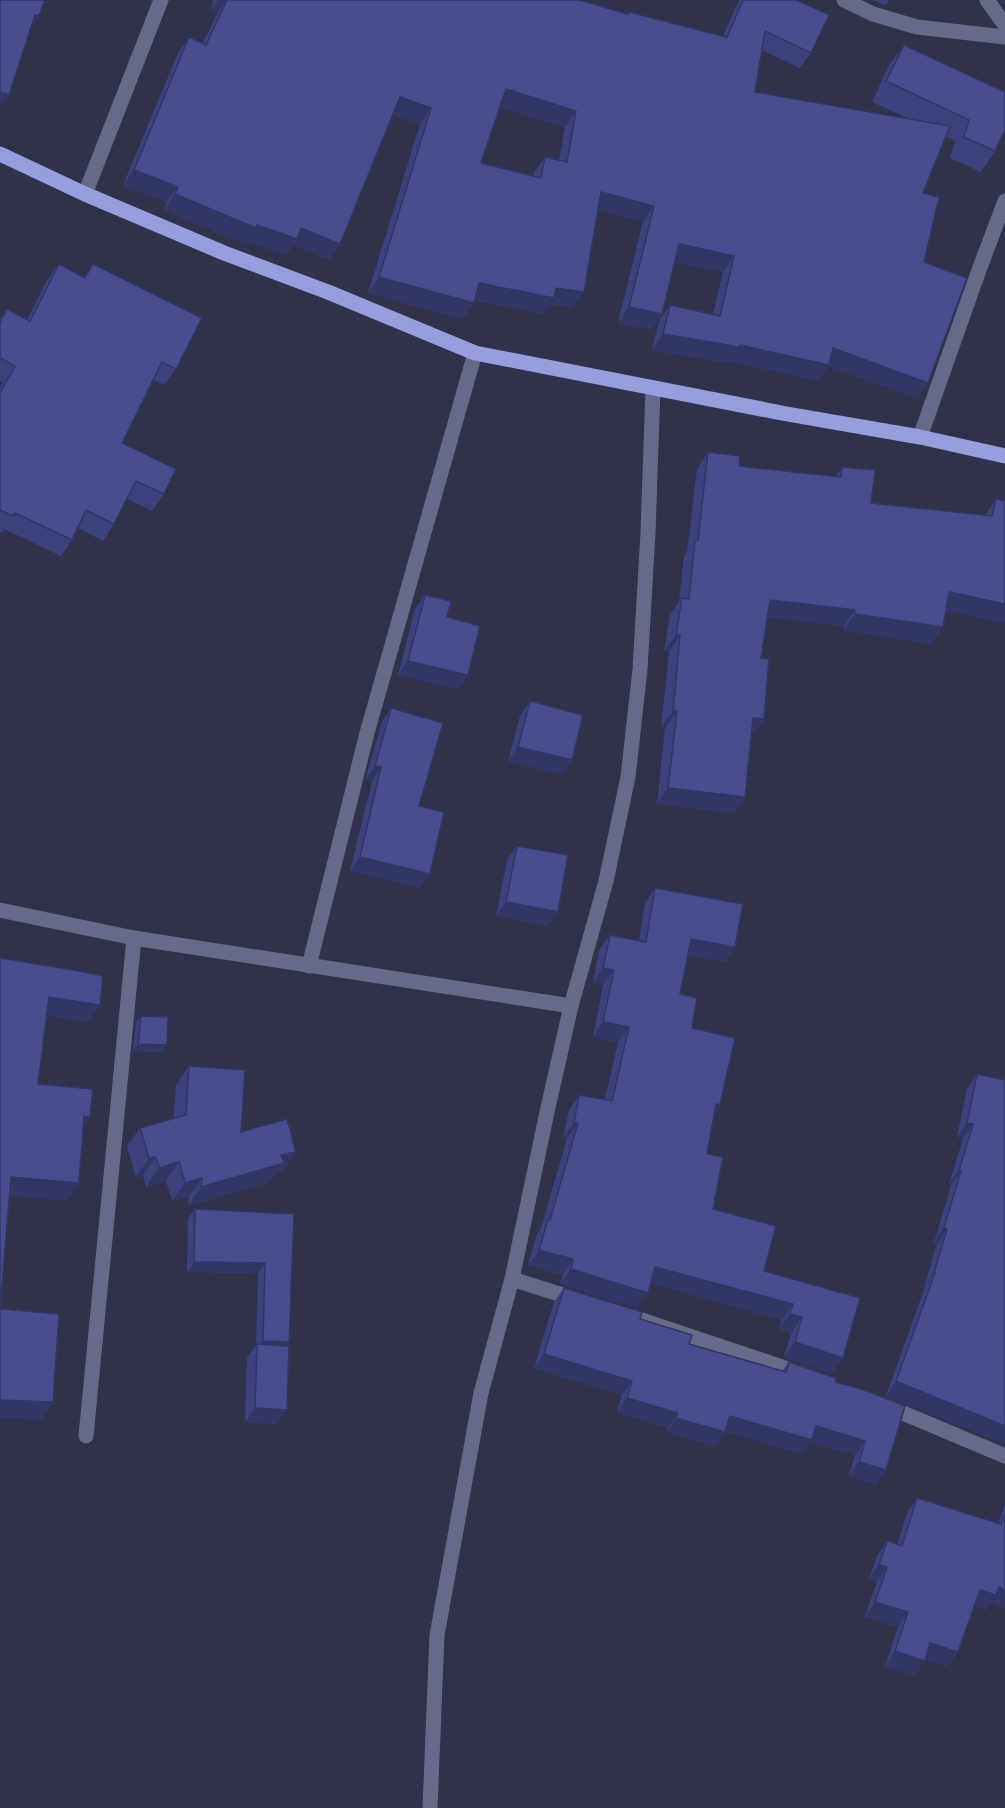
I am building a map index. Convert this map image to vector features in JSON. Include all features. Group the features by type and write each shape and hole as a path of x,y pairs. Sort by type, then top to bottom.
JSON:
{"main road":[{"path":"0,154 85,194 224,254 328,292 475,353 787,414 920,437 1005,456"}],"street":[{"path":"85,194 161,0"},
{"path":"844,0 873,14 917,27 1005,37"},
{"path":"987,0 1005,25"},
{"path":"920,437 1005,201"},
{"path":"309,966 367,734 475,353"},
{"path":"430,1808 436,1635 482,1393 512,1279 571,1006 606,881 628,777 640,658 649,521 653,388"},
{"path":"0,910 134,938 571,1006"},
{"path":"86,1436 134,938"},
{"path":"512,1279 670,1328 819,1379"},
{"path":"874,1401 1005,1456"}],"building":[{"path":"0,0 45,0 39,16 35,15 9,95 0,92"},
{"path":"227,0 579,0 727,37 743,0 797,0 829,15 811,53 765,31 755,92 950,126 923,193 939,197 924,262 967,278 928,383 833,348 829,365 740,345 740,347 663,334 670,305 720,316 734,256 679,244 662,314 629,307 654,206 601,192 584,292 556,288 554,298 479,283 474,303 379,277 431,108 400,97 340,244 301,228 297,239 257,225 256,228 175,194 178,187 134,170 189,37 206,45","holes":["506,89 576,111 567,162 545,157 541,178 481,163"]},
{"path":"904,45 1005,92 1005,130 995,151 964,137 969,120 886,81"},
{"path":"59,264 85,278 93,264 202,318 176,369 162,362 122,443 176,469 164,494 136,481 114,524 86,510 72,540 15,513 13,516 0,510 0,393 15,366 0,358 0,323 7,309 30,321"},
{"path":"708,452 740,456 739,466 793,472 841,477 842,467 875,470 871,503 992,516 996,499 1005,501 1005,604 949,592 943,627 855,614 855,610 770,600 761,658 769,659 764,719 753,718 745,797 668,788 677,711 673,711 680,635 676,635 682,598 689,599"},
{"path":"425,595 451,601 447,617 480,626 468,675 408,661"},
{"path":"530,701 583,715 572,760 518,747"},
{"path":"391,708 443,723 419,806 444,812 430,874 360,857 381,767 375,766"},
{"path":"517,846 568,855 558,912 506,902"},
{"path":"655,888 743,904 735,947 691,939 680,994 697,998 692,1028 735,1038 720,1105 716,1104 707,1154 723,1157 713,1209 776,1226 764,1271 860,1298 843,1358 795,1342 802,1317 790,1314 793,1304 655,1267 648,1293 571,1269 573,1259 539,1250 578,1123 574,1123 579,1095 612,1101 629,1027 603,1022 614,970 603,968 610,935 646,942"},
{"path":"0,958 103,976 100,1005 49,997 38,1084 93,1089 90,1117 84,1116 79,1183 11,1177 0,1309"},
{"path":"141,1016 168,1017 167,1045 138,1044"},
{"path":"189,1066 245,1070 241,1132 287,1119 296,1152 281,1155 284,1163 201,1187 202,1178 185,1183 179,1162 159,1168 156,1157 149,1158 140,1128 186,1115"},
{"path":"977,1074 1005,1080 1005,1426 896,1381 935,1273 947,1229 944,1228 973,1124 967,1123"},
{"path":"195,1209 294,1214 289,1342 263,1341 265,1263 194,1262"},
{"path":"564,1288 642,1312 640,1319 692,1335 689,1344 786,1372 789,1362 836,1378 836,1382 905,1406 886,1470 859,1462 865,1441 816,1426 812,1440 730,1416 725,1432 676,1418 678,1413 627,1398 632,1381 544,1354"},
{"path":"0,1309 59,1314 53,1402 0,1400"},
{"path":"257,1344 289,1346 287,1410 255,1408"},
{"path":"917,1498 1001,1524 1005,1514 1005,1590 999,1587 996,1595 980,1590 958,1652 930,1643 925,1661 895,1651 908,1612 875,1602 887,1567 879,1565 887,1541 902,1546"}]}
